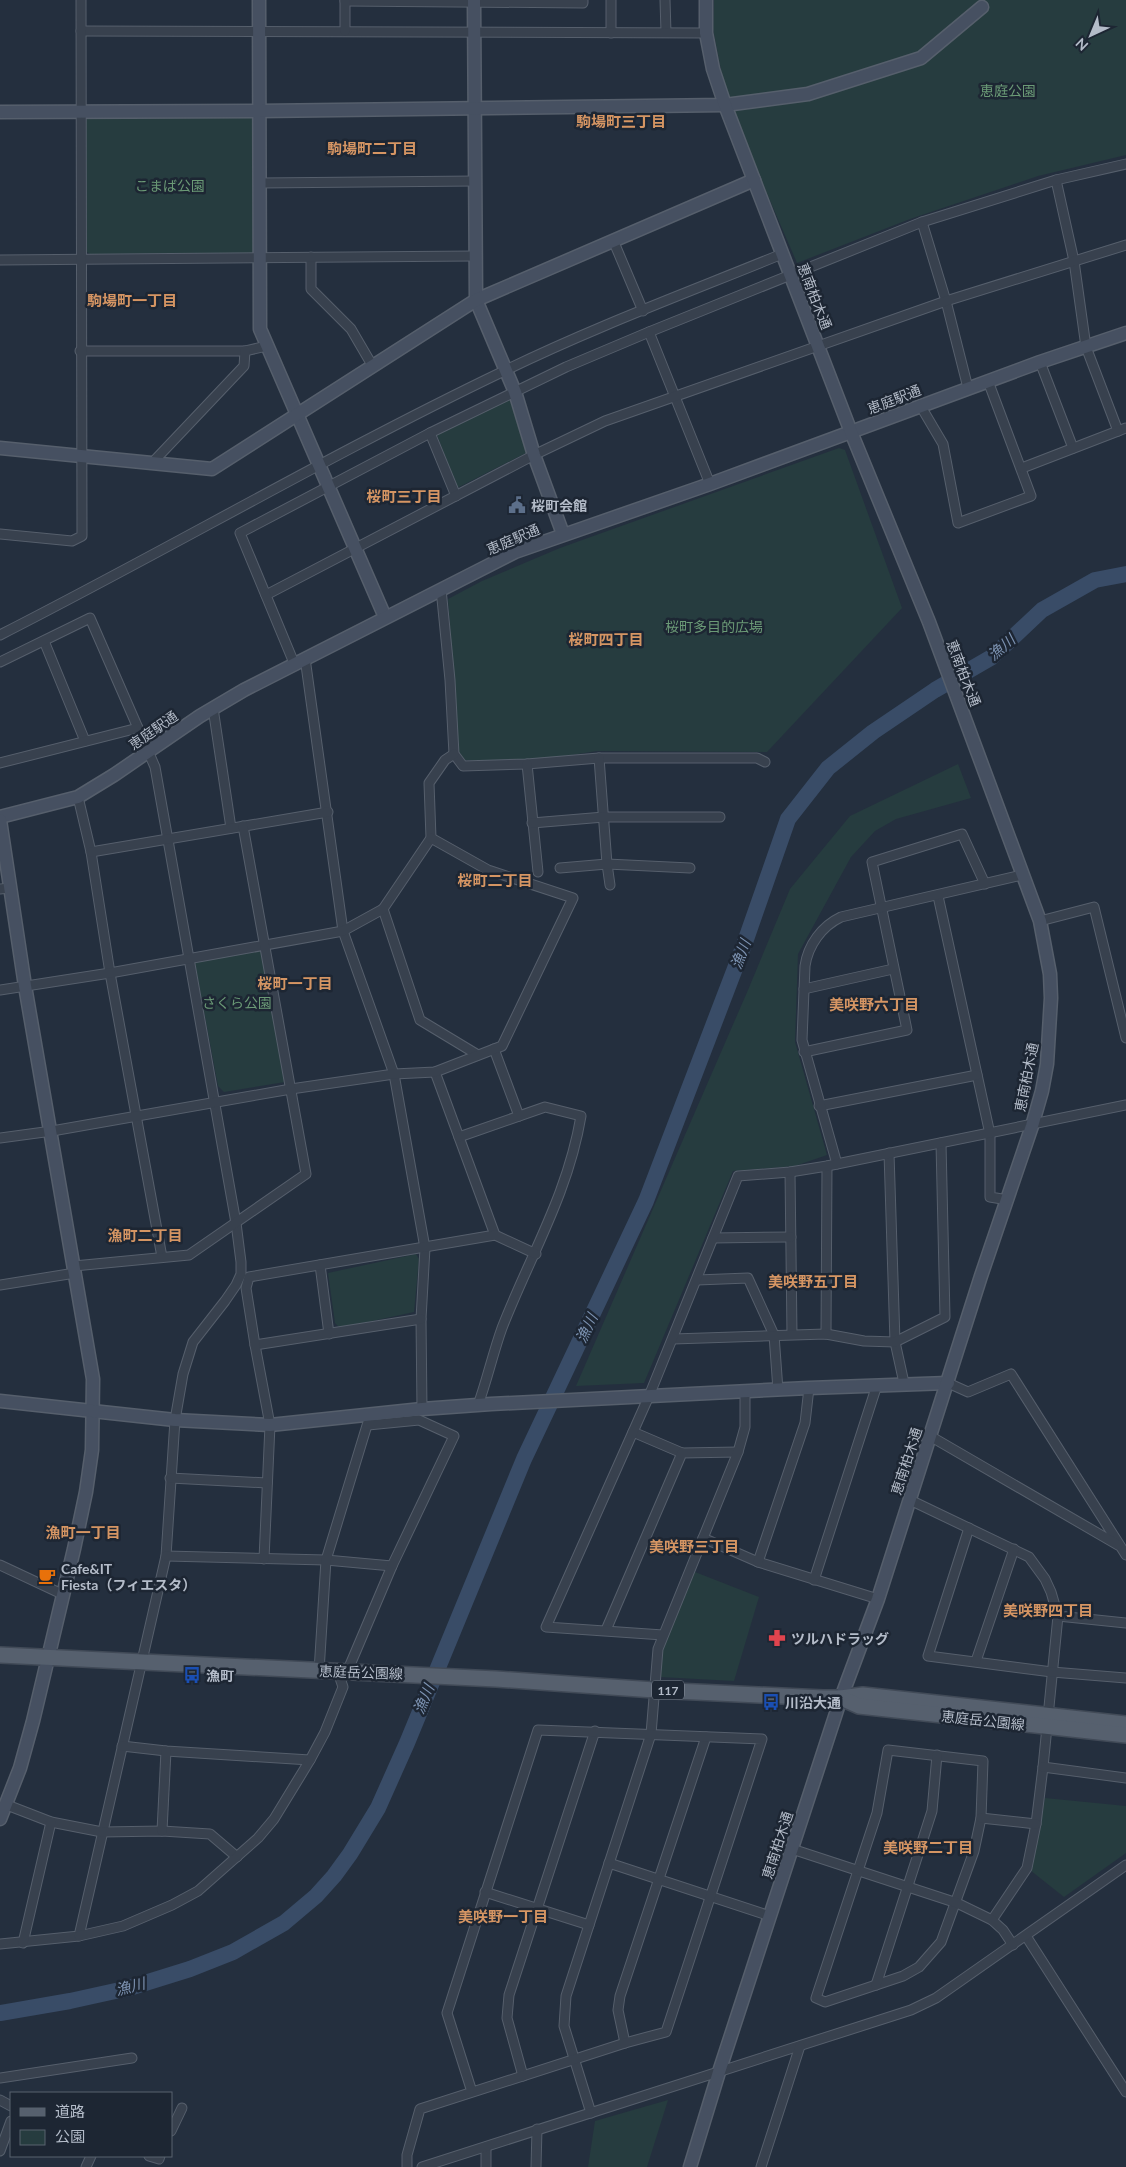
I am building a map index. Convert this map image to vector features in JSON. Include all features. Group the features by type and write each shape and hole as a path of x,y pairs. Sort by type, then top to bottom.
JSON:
{"main road":[{"name":"恵庭岳公園線","path":"0,1655 144,1660 319,1671 496,1679 654,1690 841,1698 859,1706 1047,1722 1126,1724"},
{"name":"恵庭岳公園線","path":"1047,1722 1126,1734"}],"street":[{"path":"0,534 72,540 82,536 80,351 82,258 81,0"},
{"path":"259,0 260,329 385,618"},
{"path":"345,31 345,1 583,3 583,0"},
{"path":"611,0 611,33"},
{"path":"665,0 666,32"},
{"name":"恵南柏木通","path":"690,2167 719,2072 841,1698 878,1599 1032,1126 1042,1091 1050,1028 1050,974 1040,921 929,622 851,432 725,105 713,69 706,33 706,0"},
{"path":"474,1 476,300 506,370 562,534"},
{"path":"0,112 476,109 725,105 808,94 922,58 982,7"},
{"path":"81,31 260,30 706,33"},
{"path":"422,1409 421,1319 425,1248 394,1074 343,931 328,812 300,661 266,595 240,533 430,433 566,366 922,222 1056,180 1126,164"},
{"path":"0,448 212,469 476,300 754,180"},
{"path":"1022,468 1122,430 1086,347 1074,261 1056,180"},
{"path":"260,183 474,181"},
{"path":"922,222 946,301 968,388"},
{"path":"612,240 643,311"},
{"path":"266,595 534,455 605,421 946,301 1126,245"},
{"path":"0,635 397,424 506,370 782,254"},
{"path":"0,260 475,256"},
{"path":"311,257 311,289 351,329 372,365"},
{"path":"650,332 710,484"},
{"name":"恵庭駅通","path":"0,818 78,797 213,708 300,661 514,552 710,484 920,405 1126,333"},
{"path":"80,351 245,351 267,346"},
{"path":"153,462 244,366 245,351"},
{"path":"1040,362 1074,448"},
{"path":"920,405 943,444 958,523 1031,496 988,381"},
{"path":"430,433 456,496"},
{"path":"441,589 450,680 454,754 463,766 527,764 599,758 757,758 765,762"},
{"path":"0,662 90,618 155,767 236,1222 241,1262 240,1274 236,1285 194,1342 182,1374 175,1420 166,1556 144,1660 122,1746 79,1936"},
{"path":"44,641 86,742"},
{"path":"213,708 231,828"},
{"path":"0,763 138,728"},
{"path":"0,990 110,973 189,957 343,931 383,909 431,838 428,783 445,760 454,754"},
{"path":"599,758 610,885"},
{"path":"527,764 538,872"},
{"path":"78,797 91,852 110,973 162,1257"},
{"path":"91,852 328,812"},
{"path":"532,823 604,817 720,817"},
{"path":"0,818 4,889 25,986 52,1131 93,1379 92,1450 86,1492 64,1595 33,1721 2,1813 102,1832 162,1831 210,1834 237,1857"},
{"path":"0,1285 74,1270 162,1257 189,1255 306,1174 242,826"},
{"path":"804,1052 908,1030 893,969 872,862 962,834 985,884"},
{"path":"0,1138 52,1131 291,1089 394,1074 435,1072 502,1046 573,898 488,870 431,838"},
{"path":"560,868 607,864 690,868"},
{"path":"837,1164 819,1106 802,1040 806,955 832,921 841,917 1022,875"},
{"path":"938,896 990,1134 990,1197 1008,1200"},
{"path":"1040,921 1094,907 1126,1038"},
{"path":"383,909 420,1020 478,1055"},
{"path":"804,989 893,969"},
{"path":"494,1049 520,1116"},
{"path":"435,1072 495,1235"},
{"path":"819,1106 976,1075"},
{"path":"663,1635 546,1627 649,1396 738,1176 790,1172 827,1166 1032,1126 1126,1105"},
{"path":"459,1137 546,1107 581,1116 578,1134 560,1198 502,1329 478,1405"},
{"path":"672,1338 826,1334 864,1341 895,1342 945,1317 941,1143"},
{"path":"889,1153 895,1342 904,1383"},
{"path":"826,1334 827,1166"},
{"path":"790,1172 792,1334"},
{"path":"264,1559 270,1426 254,1346 246,1288 249,1277 495,1235 536,1254"},
{"path":"713,1238 791,1237"},
{"path":"320,1265 329,1334"},
{"path":"697,1280 748,1278 774,1335 778,1390"},
{"path":"254,1346 421,1319"},
{"path":"368,1420 422,1409 491,1404 904,1383 948,1383 968,1392 1011,1374 1126,1555"},
{"path":"814,1580 877,1385"},
{"path":"758,1562 805,1423 809,1388"},
{"path":"591,2113 564,2026 566,1996 651,1734 658,1649 738,1452 745,1427 746,1392"},
{"path":"0,1402 175,1420 270,1426 368,1420 419,1420 454,1436 342,1672 343,1687 326,1732 274,1819 237,1857 198,1891 172,1905 123,1926 79,1936 0,1944"},
{"path":"319,1671 326,1560 368,1420"},
{"path":"633,1432 682,1453 738,1452"},
{"path":"930,1436 1120,1546"},
{"path":"606,1630 682,1453"},
{"path":"170,1478 267,1483"},
{"path":"910,1500 1029,1557 1038,1568 1051,1592 1058,1616 1036,1824 1027,1868 992,1920"},
{"path":"969,1528 928,1656 1052,1672 1126,1678"},
{"path":"703,1538 758,1562 878,1599"},
{"path":"976,1661 1014,1549"},
{"path":"166,1556 326,1560 392,1566"},
{"path":"0,1565 64,1595"},
{"path":"1058,1616 1126,1623"},
{"path":"407,2167 406,2155 420,2109 625,2043 666,2032 762,1739 538,1730 448,2013 472,2092"},
{"path":"523,2076 507,2018 509,1995 594,1731"},
{"path":"625,2043 618,2010 620,1996 706,1737"},
{"path":"122,1746 166,1751 310,1760"},
{"path":"888,1750 937,1755 983,1761 981,1818 974,1851 957,1903 941,1942 919,1967 903,1976 825,2002 816,1998 877,1813 888,1750"},
{"path":"162,1831 166,1751"},
{"path":"876,1985 932,1811 937,1755"},
{"path":"1043,1767 1126,1778"},
{"path":"981,1818 1036,1824"},
{"path":"23,1943 51,1822"},
{"path":"792,1849 957,1903 992,1920 1003,1930 1013,1945"},
{"path":"609,1862 770,1916"},
{"path":"422,2167 920,2006 936,1998 1126,1865"},
{"path":"485,1892 589,1926"},
{"path":"1026,1936 1126,2092"},
{"path":"761,2167 800,2046"},
{"path":"0,2078 132,2058"},
{"path":"172,2129 182,2108"},
{"path":"0,2151 10,2123"},
{"path":"536,2167 537,2129"},
{"path":"486,2147 486,2167"}],"green space":[{"name":"恵庭公園","path":"714,0 1126,0 1126,155 1038,176 910,219 797,263 727,101 713,29"},
{"name":"こまば公園","path":"89,117 250,117 254,120 256,247 252,253 90,254 87,252 85,121"},
{"path":"509,398 528,450 526,453 457,488 437,435"},
{"name":"桜町多目的広場","path":"839,448 845,450 902,608 767,752 597,751 528,762 465,760 459,753 448,599 482,581 560,548"},
{"path":"958,764 971,798 896,819 875,831 851,857 798,954 795,1042 827,1155 795,1166 733,1171 644,1383 576,1386 790,889 850,816"},
{"name":"さくら公園","path":"262,949 285,1082 224,1092 218,1086 195,963"},
{"path":"416,1254 419,1259 414,1312 340,1328 335,1323 328,1273"},
{"path":"695,1572 759,1597 734,1681 660,1677 657,1661"},
{"path":"1045,1798 1126,1806 1126,1853 1064,1897 1030,1870"},
{"path":"668,2100 647,2167 588,2167 595,2121"}],"waterway":[{"name":"漁川","path":"0,2013 70,2001 129,1988 190,1969 233,1952 284,1923 316,1896 334,1876 378,1808 407,1743 524,1459 646,1201 744,945 788,819 828,768 873,732 935,690 992,657 1042,610 1095,580 1126,574"}],"place":[{"name":"桜町会館","path":"517,505"},
{"name":"Cafe&IT Fiesta（フィエスタ）","path":"47,1576"},
{"name":"ツルハドラッグ","path":"777,1638"},
{"name":"漁町","path":"192,1675"},
{"name":"川沿大通","path":"771,1702"}],"district":[{"name":"駒場町三丁目","path":"621,121"},
{"name":"駒場町二丁目","path":"372,148"},
{"name":"駒場町一丁目","path":"132,300"},
{"name":"桜町三丁目","path":"404,496"},
{"name":"桜町四丁目","path":"606,639"},
{"name":"桜町二丁目","path":"495,880"},
{"name":"桜町一丁目","path":"295,983"},
{"name":"美咲野六丁目","path":"874,1004"},
{"name":"漁町二丁目","path":"145,1235"},
{"name":"美咲野五丁目","path":"813,1281"},
{"name":"漁町一丁目","path":"83,1532"},
{"name":"美咲野三丁目","path":"694,1546"},
{"name":"美咲野四丁目","path":"1048,1610"},
{"name":"美咲野二丁目","path":"928,1847"},
{"name":"美咲野一丁目","path":"503,1916"}]}
